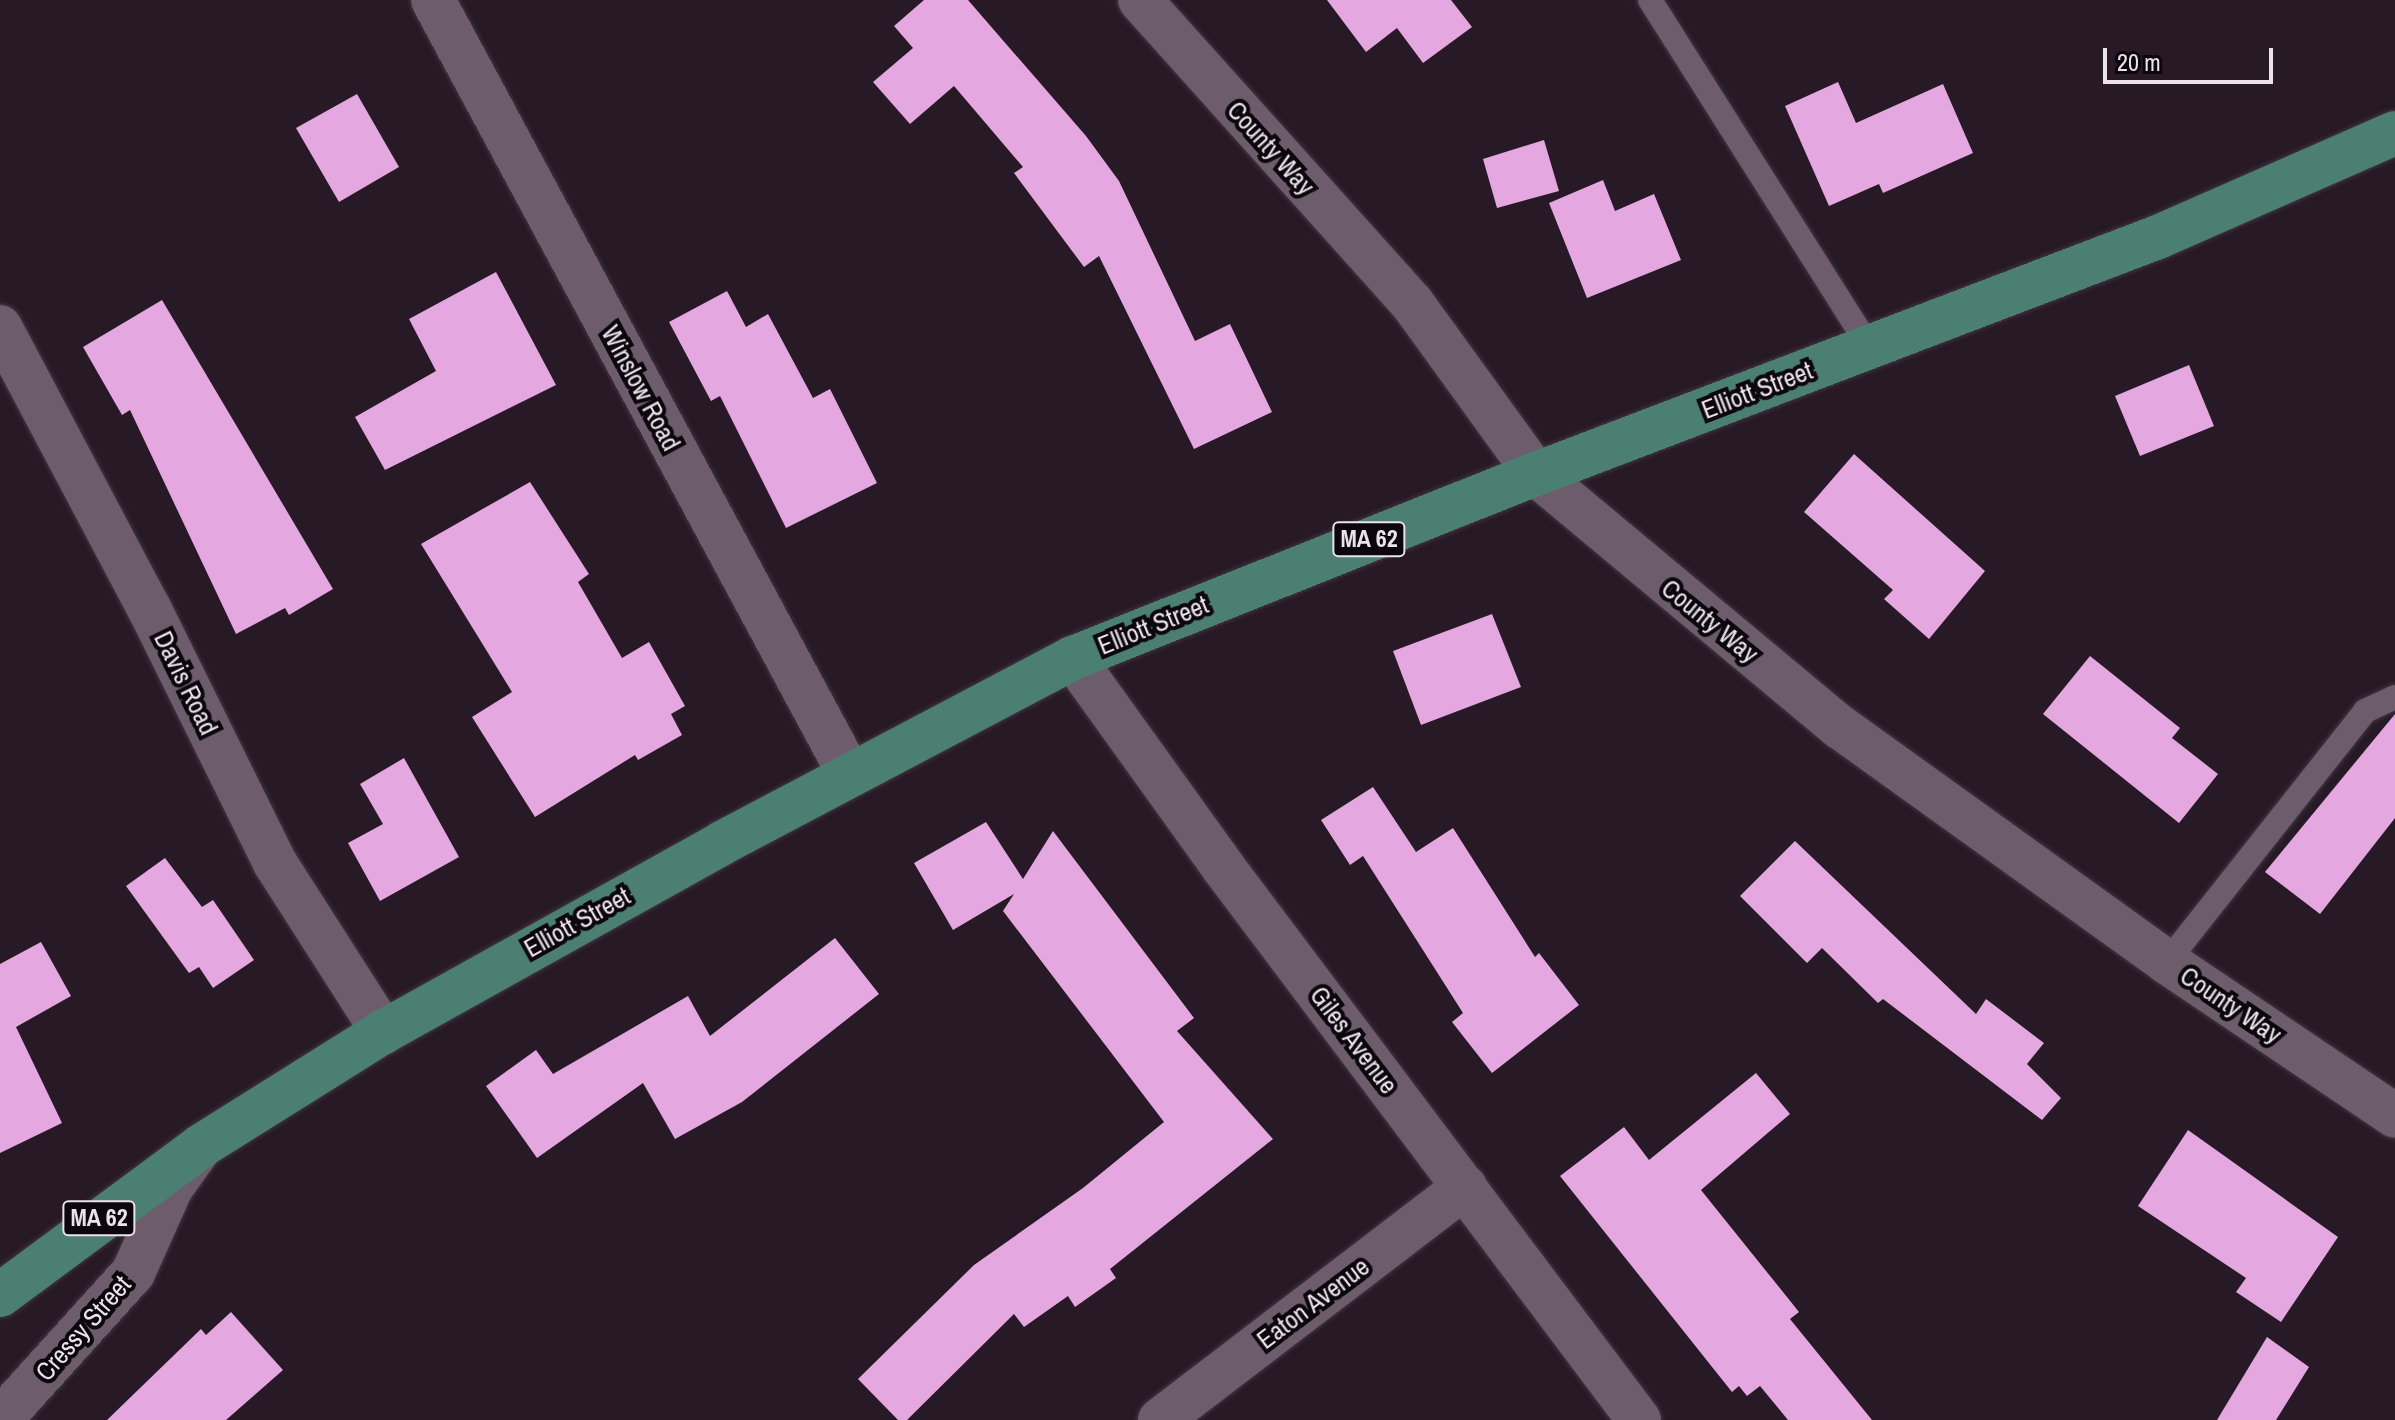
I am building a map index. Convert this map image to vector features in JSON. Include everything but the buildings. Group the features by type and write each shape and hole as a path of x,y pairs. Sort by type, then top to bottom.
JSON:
{"main road":[{"name":"Elliott Street","path":"0,1295 201,1146 383,1032 850,775 1073,658 1536,474 2158,237 2395,133"}],"street":[{"name":"Winslow Road","path":"433,0 850,775"},
{"name":"County Way","path":"1140,0 1412,303 1536,474 1840,727 2167,962 2395,1116"},
{"name":"Davis Road","path":"0,327 149,608 275,863 383,1032"},
{"name":"Giles Avenue","path":"1073,658 1223,867 1639,1420"},
{"name":"Cressy Street","path":"0,1420 133,1273 171,1188 201,1146"},
{"name":"Eaton Avenue","path":"1160,1420 1465,1187"}],"lane":[{"path":"1650,0 1869,347"},
{"path":"2167,962 2365,711 2395,697"}]}
